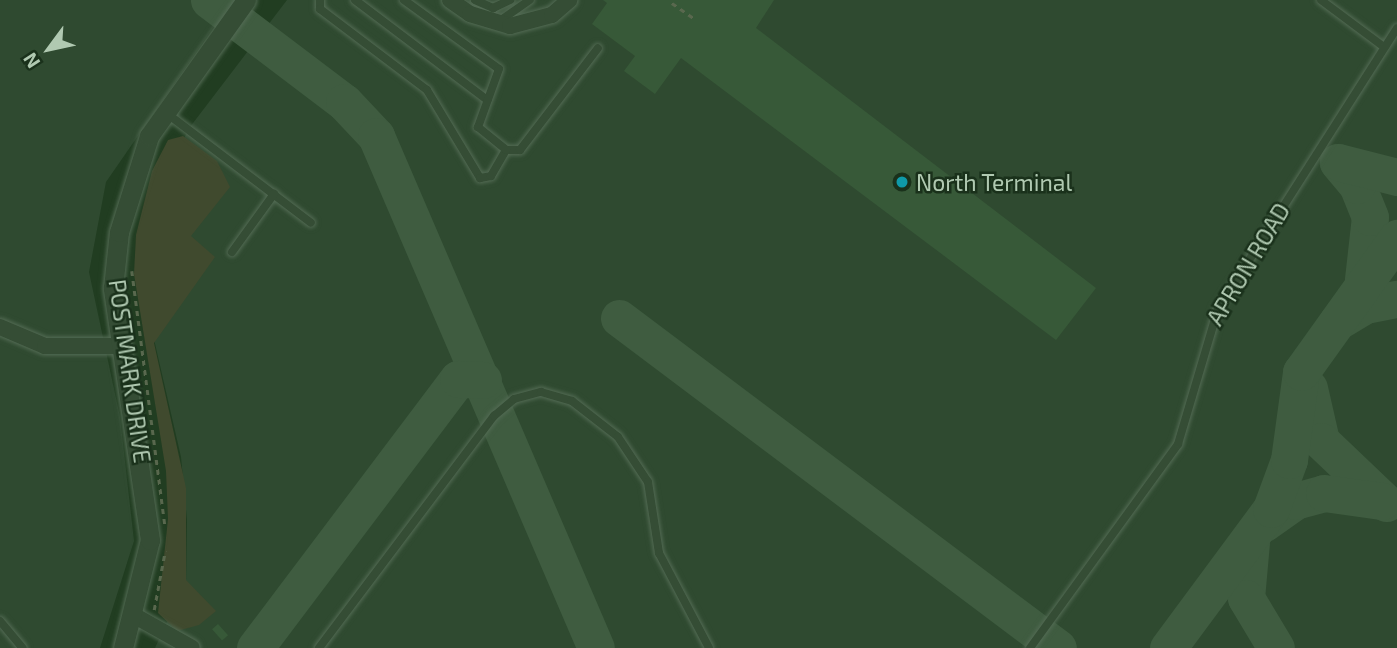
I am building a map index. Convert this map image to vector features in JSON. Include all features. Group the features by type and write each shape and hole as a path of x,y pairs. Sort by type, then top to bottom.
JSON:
{"street":[{"name":"POSTMARK DRIVE","path":"123,648 143,620 150,540 114,288 119,232 149,136 246,0"},
{"path":"450,0 491,24 529,23 569,0"},
{"path":"0,327 45,346 123,346"},
{"path":"143,620 192,648"}],"lane":[{"path":"320,0 320,9 427,90 471,172 491,176 506,150"},
{"path":"355,0 487,100"},
{"path":"404,0 499,69 478,127 506,150 520,150 598,48"},
{"path":"475,0 494,8 510,0"},
{"path":"491,24 530,0"},
{"path":"1321,0 1384,47"},
{"name":"APRON ROAD","path":"1030,648 1178,444 1218,309 1397,28"},
{"path":"165,112 311,223"},
{"path":"232,252 274,194"},
{"path":"319,648 494,416 514,399 541,392 572,401 618,437 648,482 659,554 709,648"},
{"path":"0,621 23,648"}],"path":[{"path":"672,3 696,20"},
{"path":"133,260 140,341 161,454 165,531"},
{"path":"143,620 165,543"}],"shaded area":[{"path":"0,0 232,0 106,182 89,272 120,417 134,541 100,648 0,648"},
{"path":"287,0 1397,0 1397,648 155,648 186,581 187,520 181,457 148,313 144,213 190,127"},
{"path":"183,136 217,161 230,187 191,236 215,257 154,343 186,488 186,580 216,611 199,625 177,631 158,613 168,519 166,471 134,274 136,235 152,171 168,140"}],"building":[{"name":"North Terminal","path":"603,0 774,0 756,28 1096,288 1056,340 681,58 655,94 624,71 635,56 592,24 607,3"},
{"path":"218,624 228,635 222,641 212,629"}],"taxiway":[{"path":"209,0 344,102 376,136 596,648"},
{"path":"1363,279 1370,217 1357,185 1338,162 1397,177"},
{"path":"1168,648 1271,509 1289,460 1301,372 1397,238"},
{"path":"1337,322 1365,305 1397,299"},
{"path":"619,318 1058,648"},
{"path":"255,648 458,379 483,380"},
{"path":"1309,388 1321,441 1386,503"},
{"path":"1264,523 1295,501 1324,493 1382,501"},
{"path":"1251,542 1246,598 1276,648"}],"place":[{"name":"North Terminal","path":"902,182"}]}
